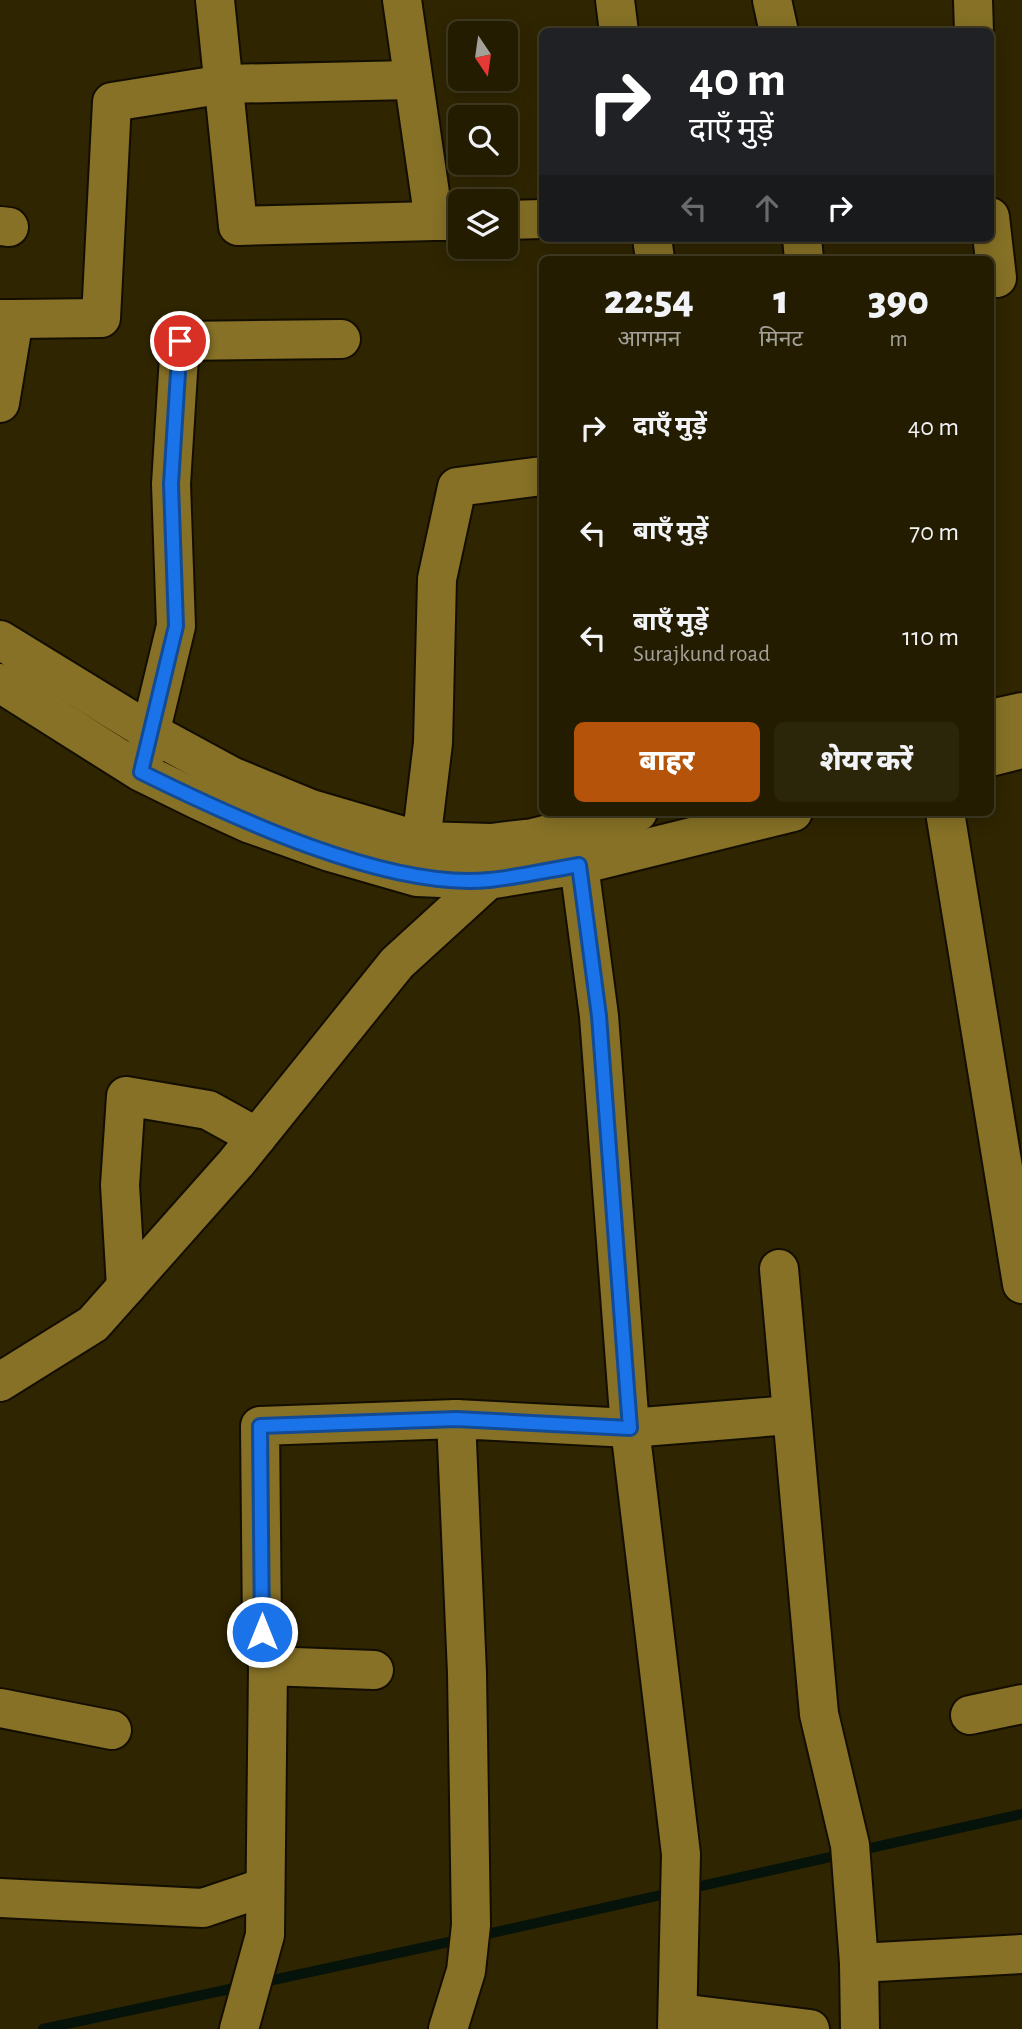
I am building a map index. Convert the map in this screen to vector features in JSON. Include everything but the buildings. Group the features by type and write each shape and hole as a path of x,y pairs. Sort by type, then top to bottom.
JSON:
{"street":[{"path":"215,0 238,226 447,221 412,80 402,0"},
{"path":"615,0 618,28"},
{"path":"772,0 778,28"},
{"path":"973,0 974,28"},
{"path":"0,402 7,319 101,318 112,102 225,84 412,80"},
{"path":"518,220 539,219"},
{"path":"994,235 1003,277"},
{"path":"141,772 176,626 171,484 180,341 341,339"},
{"path":"419,859 433,743 437,579 457,487 539,476"},
{"path":"0,640 150,732 231,776 311,809 419,859 488,880"},
{"path":"0,683 141,772 248,823 330,852 419,859 491,843 575,847 768,816"},
{"path":"998,740 1022,712"},
{"path":"0,1382 93,1324 257,1137 397,963 488,880 575,847 631,816"},
{"path":"946,816 1022,1284"},
{"path":"488,880 491,843"},
{"path":"575,847 599,1016 630,1428 680,1886 678,2021 810,2029"},
{"path":"126,1287 120,1185 126,1096 208,1110 257,1137"},
{"path":"779,1269 790,1415 819,1714 851,1858 859,1963 860,2029"},
{"path":"247,2002 265,1935 268,1666 262,1632 260,1426 456,1419 630,1428 790,1415"},
{"path":"448,2029 469,1940 467,1673 456,1419"},
{"path":"268,1666 374,1670"},
{"path":"970,1715 1022,1704"},
{"path":"0,1708 112,1730"},
{"path":"0,1898 203,1908 265,1886"},
{"path":"859,1963 1022,1954"}],"waterway":[{"path":"478,1936 1022,1814"},
{"path":"259,1983 463,1939"},
{"path":"43,2029 244,1986"}],"route":[{"path":"180,341 171,484 176,626 141,772 248,823 330,852 417,877 488,880 579,865 599,1016 615,1196 630,1428 456,1419 260,1426 262,1632"}]}
